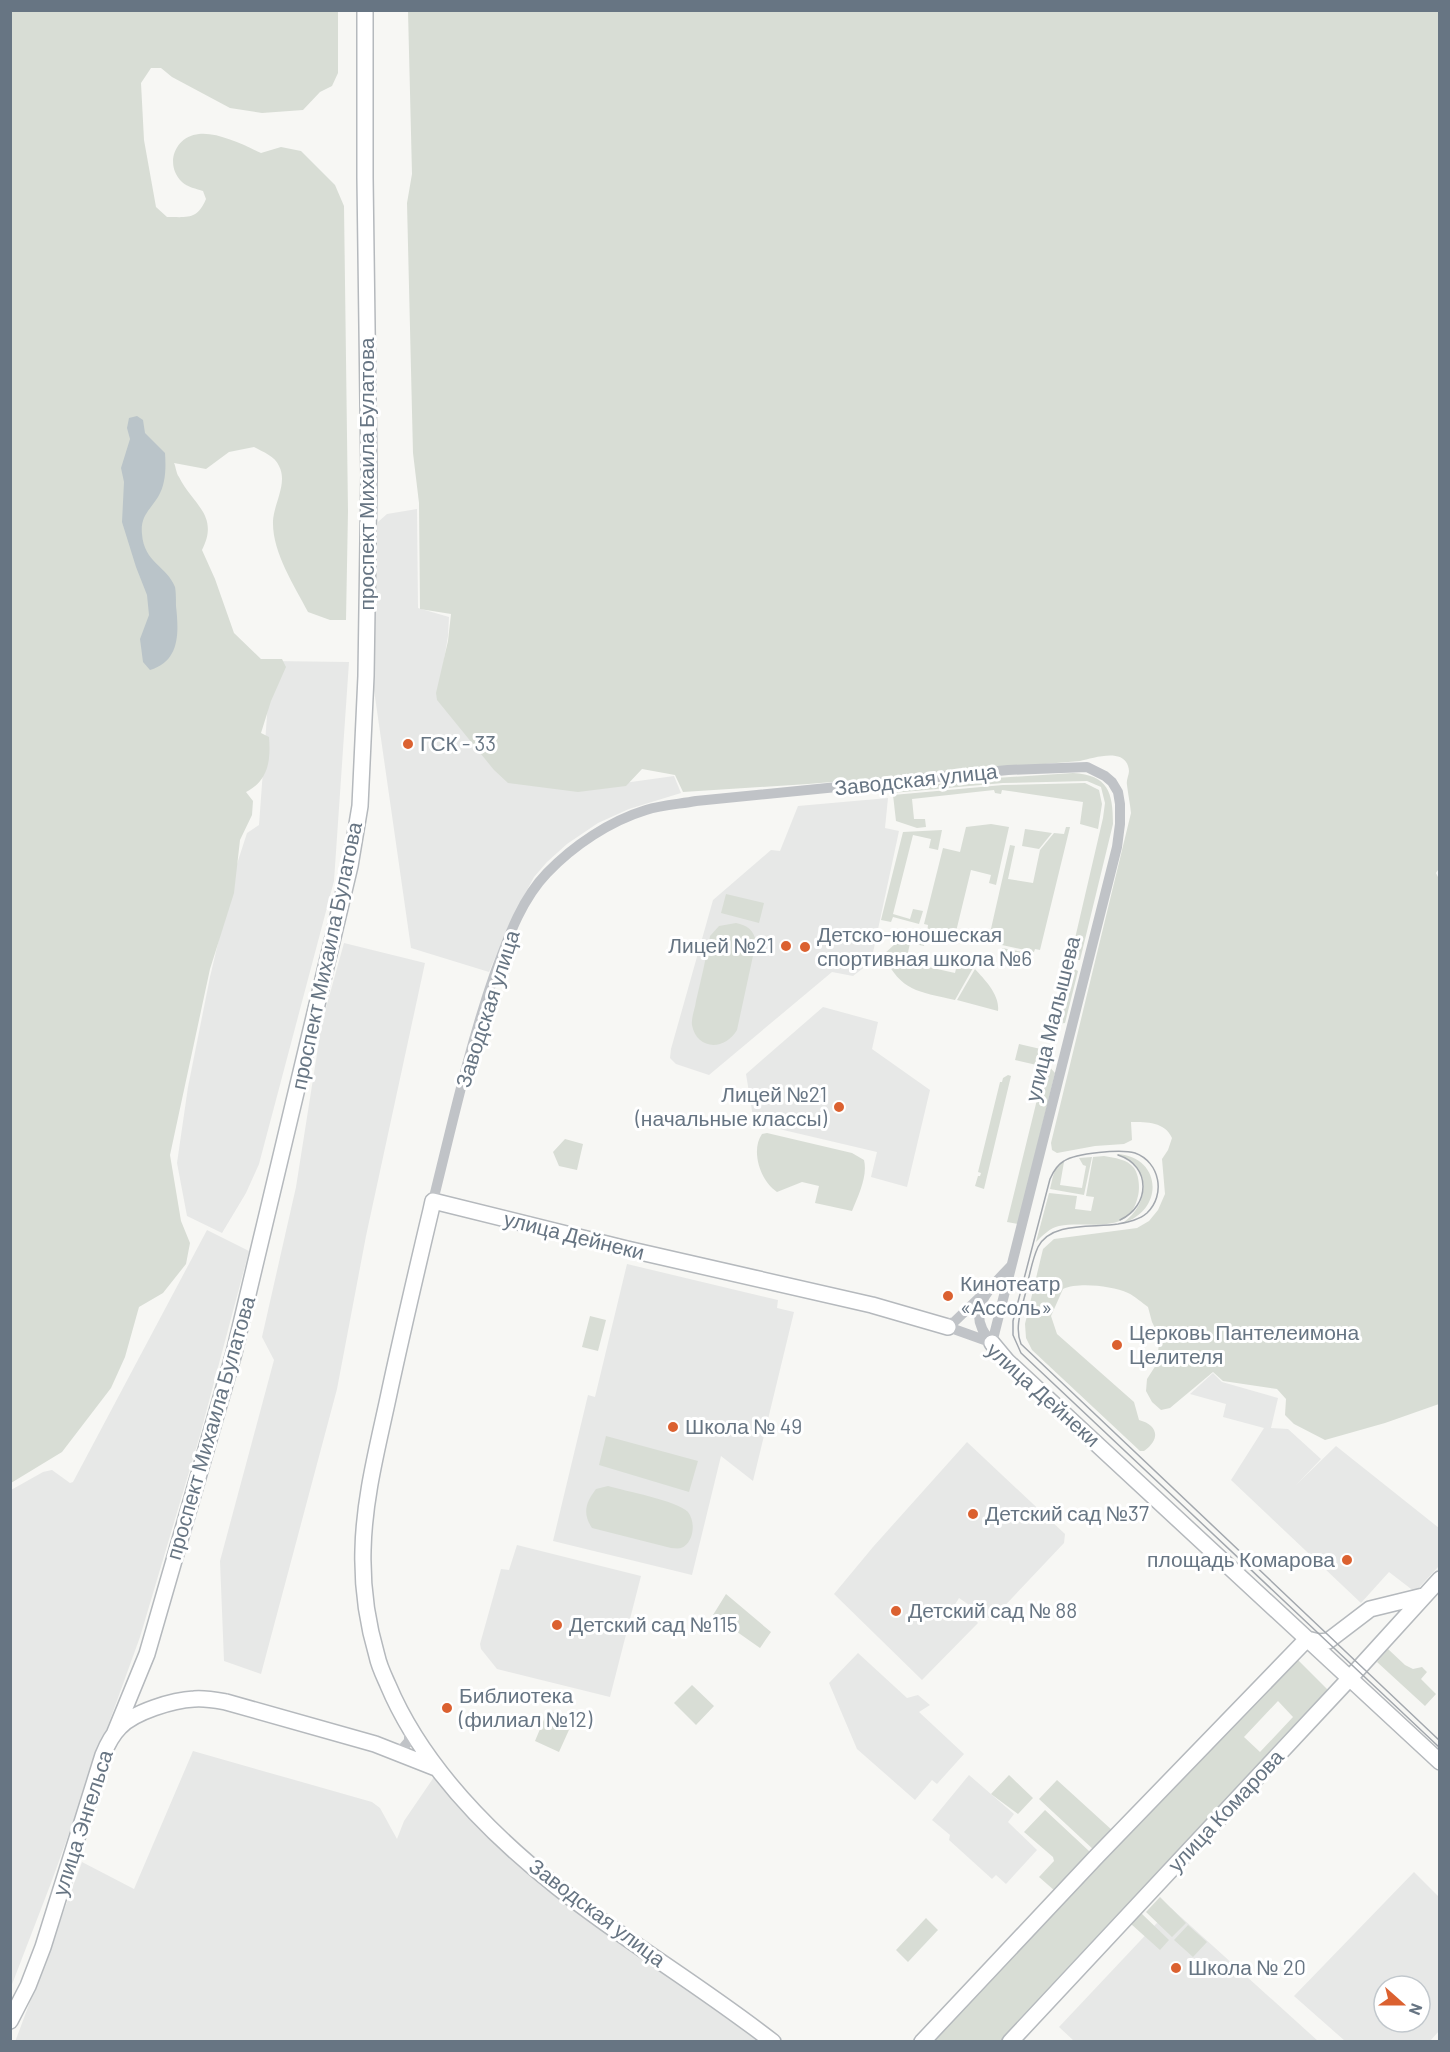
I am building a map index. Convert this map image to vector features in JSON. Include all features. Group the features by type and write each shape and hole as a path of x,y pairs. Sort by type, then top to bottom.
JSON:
{"street":[{"name":"проспект Михаила Булатова","path":"115,1732 147,1654 234,1353 350,866 360,806 366,664 369,475 364,178 365,10"},
{"name":"Заводская улица","path":"773,2042 555,1885 482,1820 436,1768 409,1727 377,1659 367,1610 362,1552 364,1522 374,1465 433,1201 480,1018 513,927 531,893 569,853 594,835 647,809 741,797 1008,770 1074,766 1088,767 1112,782"},
{"name":"улица Малышева","path":"992,1343 1117,847 1120,804 1118,792 1112,782"},
{"name":"улица Дейнеки","path":"433,1201 627,1249 872,1305 945,1326 992,1343 1007,1361 1440,1762"},
{"name":"улица Малышева","path":"992,1343 984,1334 979,1322 979,1310 982,1298 1011,1266"},
{"path":"945,1326 954,1322 990,1288"},
{"name":"улица Комарова","path":"1010,2042 1440,1579"},
{"path":"922,2042 1097,1856 1307,1639 1326,1642 1372,1608 1423,1596"},
{"path":"1365,1612 1391,1609 1398,1614 1398,1624"},
{"path":"1332,1662 1331,1653 1335,1641 1349,1625"},
{"name":"улица Энгельса","path":"10,2021 44,1947 103,1755 121,1725 136,1716 162,1706 183,1700 208,1699 245,1707 394,1751"},
{"path":"394,1751 403,1748 409,1741 409,1727"},
{"name":"Заводская улица","path":"394,1751 436,1768"}],"shaded area":[{"path":"10,11 338,11 338,73 332,86 320,92 303,110 262,113 230,108 172,77 161,68 151,68 141,83 144,140 156,207 167,217 191,216 199,211 206,199 203,191 189,187 182,182 174,168 173,160 178,146 184,140 199,134 222,137 261,153 281,147 301,151 335,185 344,206 348,511 346,620 330,620 308,612 280,556 273,521 282,479 275,460 254,447 229,452 206,469 174,463 184,486 206,519 207,538 202,550 234,633 261,659 282,659 286,667 271,701 261,733 269,737 266,769 259,782 246,792 253,801 252,815 240,840 234,893 210,969 170,1155 181,1221 190,1243 186,1264 163,1293 139,1307 125,1357 111,1388 62,1452 11,1483"},
{"path":"408,11 1439,11 1440,867 1436,873 1440,881 1439,1404 1385,1423 1325,1440 1294,1424 1285,1415 1286,1399 1277,1389 1223,1381 1213,1372 1170,1408 1161,1410 1152,1402 1146,1391 1147,1379 1156,1365 1160,1338 1148,1307 1131,1294 1113,1288 1086,1285 1063,1289 1051,1316 1057,1334 1134,1402 1139,1420 1150,1425 1155,1433 1153,1442 1144,1451 1140,1451 1032,1350 1026,1338 1025,1324 1043,1249 1054,1239 1137,1228 1149,1221 1158,1210 1165,1194 1162,1159 1172,1138 1160,1126 1131,1122 1132,1140 1124,1144 1095,1146 1057,1153 1052,1150 1051,1143 1131,813 1127,783 1129,771 1127,763 1122,758 1101,756 1080,761 683,792 675,775 642,769 626,786 578,792 508,783 494,770 437,700 436,693 448,641 451,614 420,609 419,503 413,453 407,203 412,174"},
{"path":"137,416 143,420 145,433 165,453 163,487 144,518 142,534 147,552 167,574 175,587 177,616 177,636 172,653 160,666 150,670 143,662 140,639 149,615 147,595 122,522 124,482 121,468 130,439 127,428 129,418"},
{"path":"417,509 418,608 449,617 438,696 588,788 674,776 681,793 629,809 598,823 567,844 547,862 534,877 511,920 489,972 411,948 370,662 378,522 387,514"},
{"path":"271,661 349,662 334,881 259,1164 246,1193 222,1233 187,1216 177,1163 188,1087 210,977 236,867 247,833 259,825"},
{"path":"1073,773 1094,777 1106,787 1110,794 1113,813 1113,824 1080,960 1070,960 1103,818 1105,803 1101,787 1087,781 1003,783 892,793 891,790 980,779"},
{"path":"1085,783 1099,790 1102,804 1098,829 1080,824 1083,802 1002,790 1001,794 995,793 994,790 912,799 914,819 925,819 926,827 917,828 896,821 893,795 1003,785"},
{"name":"Лицей №21","path":"888,798 885,828 899,831 871,962 853,976 832,972 709,1075 676,1064 670,1058 671,1049 713,900 771,850 780,851 798,806"},
{"path":"991,824 1009,827 996,885 989,883 991,875 971,870 953,944 949,939 927,933 928,925 924,924 943,848 960,852 966,827"},
{"path":"1066,827 1070,827 1040,950 1035,949 1034,952 988,942 1010,845 1015,846 1008,879 1033,883 1040,850 1054,833 1064,834"},
{"path":"1025,829 1052,833 1039,849 1022,846"},
{"path":"942,830 938,850 929,848 931,839 913,835 893,914 910,919 913,909 923,911 919,924 893,917 891,922 881,920 903,832"},
{"path":"726,894 764,903 759,923 721,913"},
{"path":"736,923 749,929 754,934 756,942 737,1030 725,1042 711,1045 699,1039 695,1033 692,1025 693,1016 710,936 719,926"},
{"path":"908,932 926,937 924,946 910,943 906,962 955,973 959,956 973,968 955,1000 912,988 904,983 890,967 883,955"},
{"path":"344,943 425,963 366,1236 337,1389 261,1674 224,1661 220,1561 274,1360 262,1337 296,1187 322,1022"},
{"path":"1002,948 1033,954 1030,966 1000,959"},
{"path":"1071,967 1078,971 1065,1023 1057,1024"},
{"path":"975,969 997,999 998,1011 957,1000"},
{"name":"Лицей №21 (начальные классы)","path":"823,1007 878,1022 872,1049 930,1090 907,1187 871,1177 877,1152 754,1123 746,1074"},
{"path":"1019,1044 1045,1050 1041,1066 1015,1060"},
{"path":"1046,1063 1055,1073 1018,1224 1007,1222"},
{"path":"1008,1075 1011,1076 984,1189 975,1186 981,1173 978,1172 1000,1082"},
{"path":"767,1133 852,1153 864,1160 864,1179 852,1211 815,1203 819,1186 802,1182 777,1192 771,1187 762,1174 757,1157 759,1141 762,1134"},
{"path":"565,1139 583,1144 577,1170 559,1166 553,1152"},
{"path":"1116,1154 1131,1157 1142,1164 1150,1173 1152,1184 1151,1196 1146,1207 1137,1216 1123,1223 1139,1205 1144,1185 1136,1167"},
{"path":"1104,1156 1124,1161 1136,1171 1139,1189 1133,1209 1117,1222 1056,1227 1036,1242 1049,1193 1077,1196 1075,1209 1091,1211 1094,1197 1086,1196 1093,1157"},
{"path":"1092,1157 1084,1195 1050,1189 1058,1166 1064,1162 1060,1185 1082,1188 1086,1166 1079,1158"},
{"path":"207,1230 249,1251 200,1435 140,1637 11,1987 11,1490 43,1472 52,1470 70,1483 73,1482"},
{"name":"Школа № 49","path":"627,1264 778,1300 777,1308 794,1312 753,1481 721,1456 692,1575 553,1541 588,1395 595,1397"},
{"path":"590,1316 606,1320 598,1351 582,1347"},
{"path":"1213,1373 1222,1382 1278,1398 1271,1428 1288,1429 1321,1459 1296,1485 1336,1446 1439,1528 1439,1566 1415,1592 1389,1572 1361,1603 1231,1480 1264,1428 1223,1417 1226,1404 1190,1394"},
{"path":"606,1436 698,1461 689,1492 599,1465"},
{"name":"Детский сад №37","path":"967,1442 1065,1534 1064,1543 995,1616 988,1618 959,1598 949,1614 960,1604 978,1623 922,1680 834,1594"},
{"path":"608,1486 663,1500 688,1512 693,1526 689,1542 681,1548 671,1548 592,1528 586,1512 588,1503 596,1489"},
{"name":"Детский сад №115","path":"517,1545 641,1576 610,1697 497,1669 481,1649 480,1644 501,1569 509,1570"},
{"path":"726,1594 771,1632 760,1648 713,1615"},
{"path":"1388,1649 1405,1665 1413,1669 1422,1667 1427,1672 1421,1679 1436,1694 1425,1706 1377,1662"},
{"path":"858,1653 907,1698 918,1695 930,1705 919,1712 964,1754 937,1784 932,1780 915,1800 857,1749 829,1683"},
{"path":"1294,1656 1331,1693 1007,2041 930,2042","holes":["1278,1701 1293,1717 1260,1752 1244,1737"]},
{"path":"692,1685 714,1706 696,1725 674,1703"},
{"path":"548,1710 573,1721 559,1752 535,1741"},
{"path":"193,1751 372,1802 380,1808 397,1839 404,1821 434,1777 462,1808 539,1883 758,2041 15,2042 82,1862 134,1889"},
{"path":"969,1775 1014,1814 1008,1822 1037,1850 1006,1884 996,1875 992,1879 949,1840 950,1835 932,1820"},
{"path":"1009,1775 1033,1798 1018,1814 991,1794"},
{"path":"1057,1780 1113,1831 1095,1851 1039,1799"},
{"path":"1045,1810 1089,1851 1090,1856 1055,1891 1039,1877 1054,1861 1053,1857 1024,1832"},
{"path":"1414,1872 1439,1897 1439,2031 1430,2041 1345,2041 1294,1996"},
{"path":"1160,1897 1186,1923 1172,1937 1146,1912"},
{"name":"Школа № 20","path":"1171,1908 1318,2041 1074,2041 1059,2027"},
{"path":"1141,1913 1169,1940 1160,1950 1131,1924"},
{"path":"926,1918 938,1930 908,1962 896,1950"},
{"path":"1188,1925 1207,1942 1193,1957 1174,1940"}],"tram line":[{"path":"1440,1741 1021,1344 1018,1324 1034,1257 1044,1239 1062,1229 1118,1224 1137,1219 1147,1213 1157,1197 1158,1180 1155,1171 1143,1157 1135,1153 1099,1152 1064,1161 1050,1179 1013,1321 1013,1335 1021,1353 1440,1748"},
{"path":"1118,1155 1129,1160 1137,1168 1143,1186 1142,1196 1137,1205 1130,1214 1120,1220"}],"place":[{"name":"ГСК - 33","path":"408,744"},
{"name":"Лицей №21","path":"786,946"},
{"name":"Детско-юношеская спортивная школа №6","path":"805,947"},
{"name":"Лицей №21 (начальные классы)","path":"839,1107"},
{"name":"Кинотеатр «Ассоль»","path":"948,1296"},
{"name":"Церковь Пантелеимона Целителя","path":"1117,1345"},
{"name":"Школа № 49","path":"673,1427"},
{"name":"Детский сад №37","path":"973,1514"},
{"name":"площадь Комарова","path":"1347,1560"},
{"name":"Детский сад № 88","path":"896,1611"},
{"name":"Детский сад №115","path":"557,1625"},
{"name":"Библиотека (филиал №12)","path":"447,1708"},
{"name":"Школа № 20","path":"1176,1968"}]}
